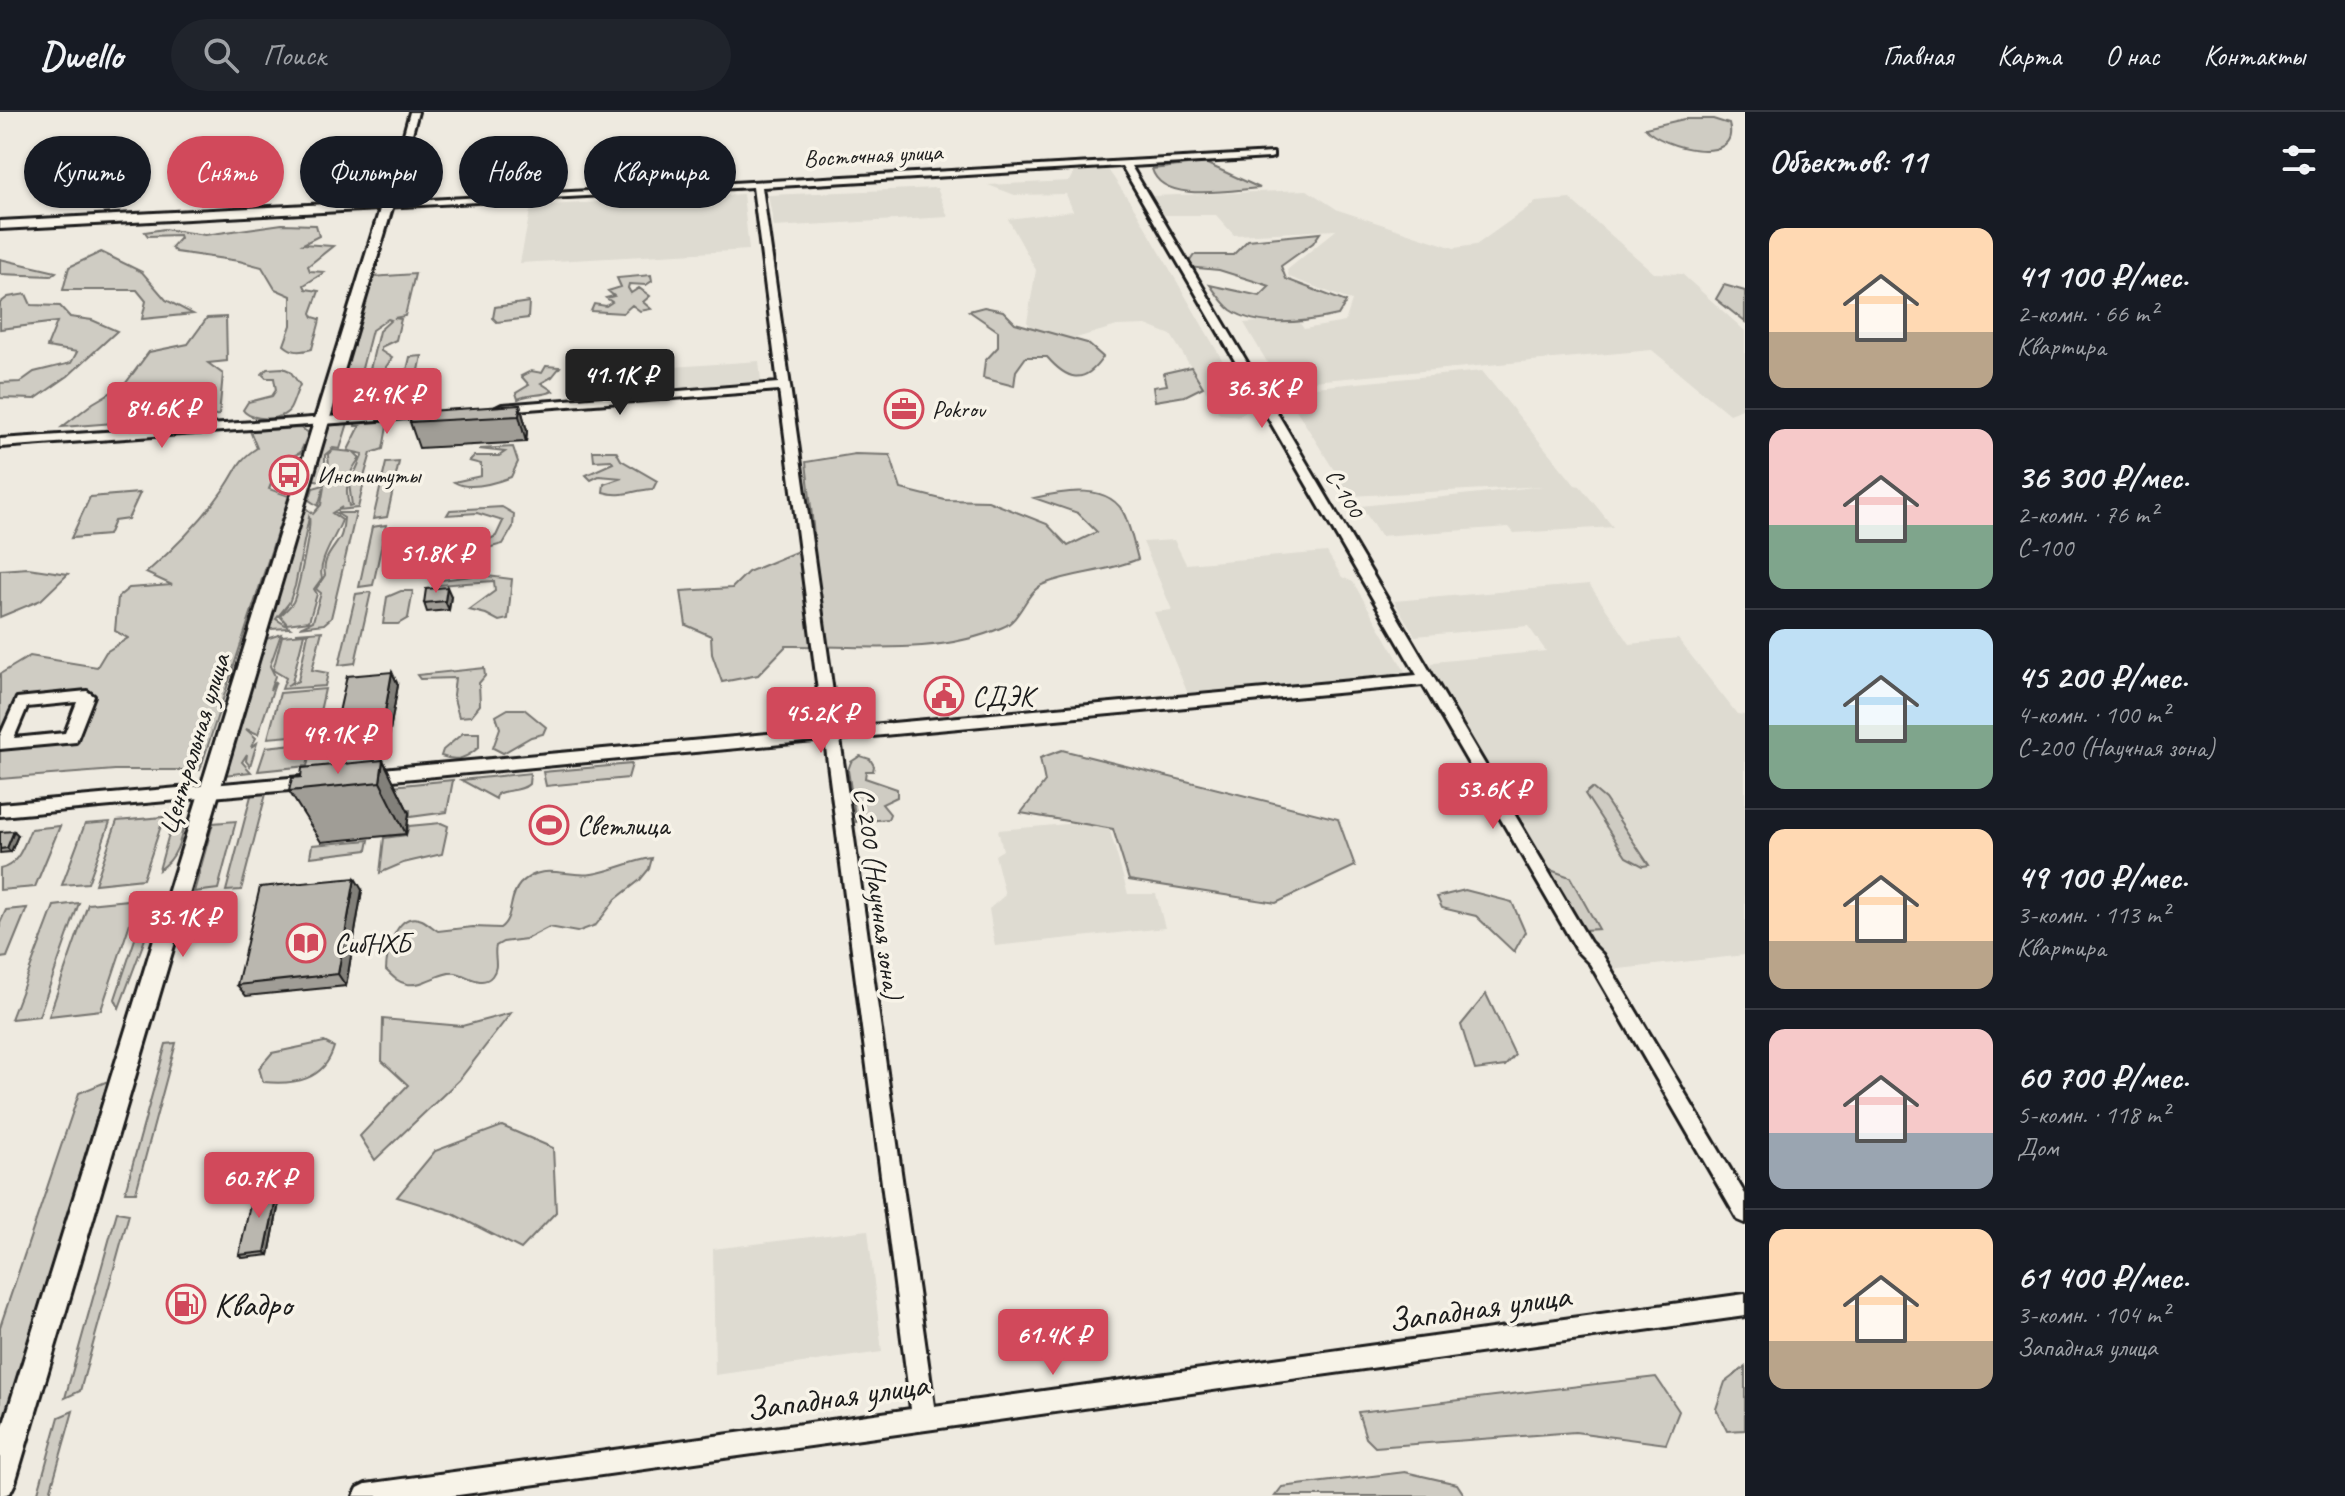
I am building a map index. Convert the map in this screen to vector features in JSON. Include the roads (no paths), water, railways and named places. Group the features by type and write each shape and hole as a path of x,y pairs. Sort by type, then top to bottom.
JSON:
{"main road":[{"name":"Восточная улица","path":"0,225 329,208"},
{"name":"Центральная улица","path":"0,1483 386,208"}],"street":[{"path":"407,136 414,112"},
{"name":"Восточная улица","path":"443,202 1270,155"},
{"name":"С-100","path":"1125,163 1584,947 1596,959 1745,1213"},
{"name":"С-200 (Научная зона)","path":"757,184 924,1419"},
{"path":"495,409 784,386"},
{"path":"0,443 449,413"},
{"path":"359,777 1429,679"},
{"path":"87,696 71,738 4,745 22,702 87,696"},
{"path":"0,810 333,780"},
{"name":"Западная улица","path":"366,1496 1745,1305"}],"place":[{"name":"Pokrov","path":"904,409"},
{"name":"Институты","path":"289,475"},
{"name":"СДЭК","path":"944,696"},
{"name":"Светлица","path":"549,825"},
{"name":"СибНХБ","path":"306,943"},
{"name":"Квадро","path":"186,1304"}]}
